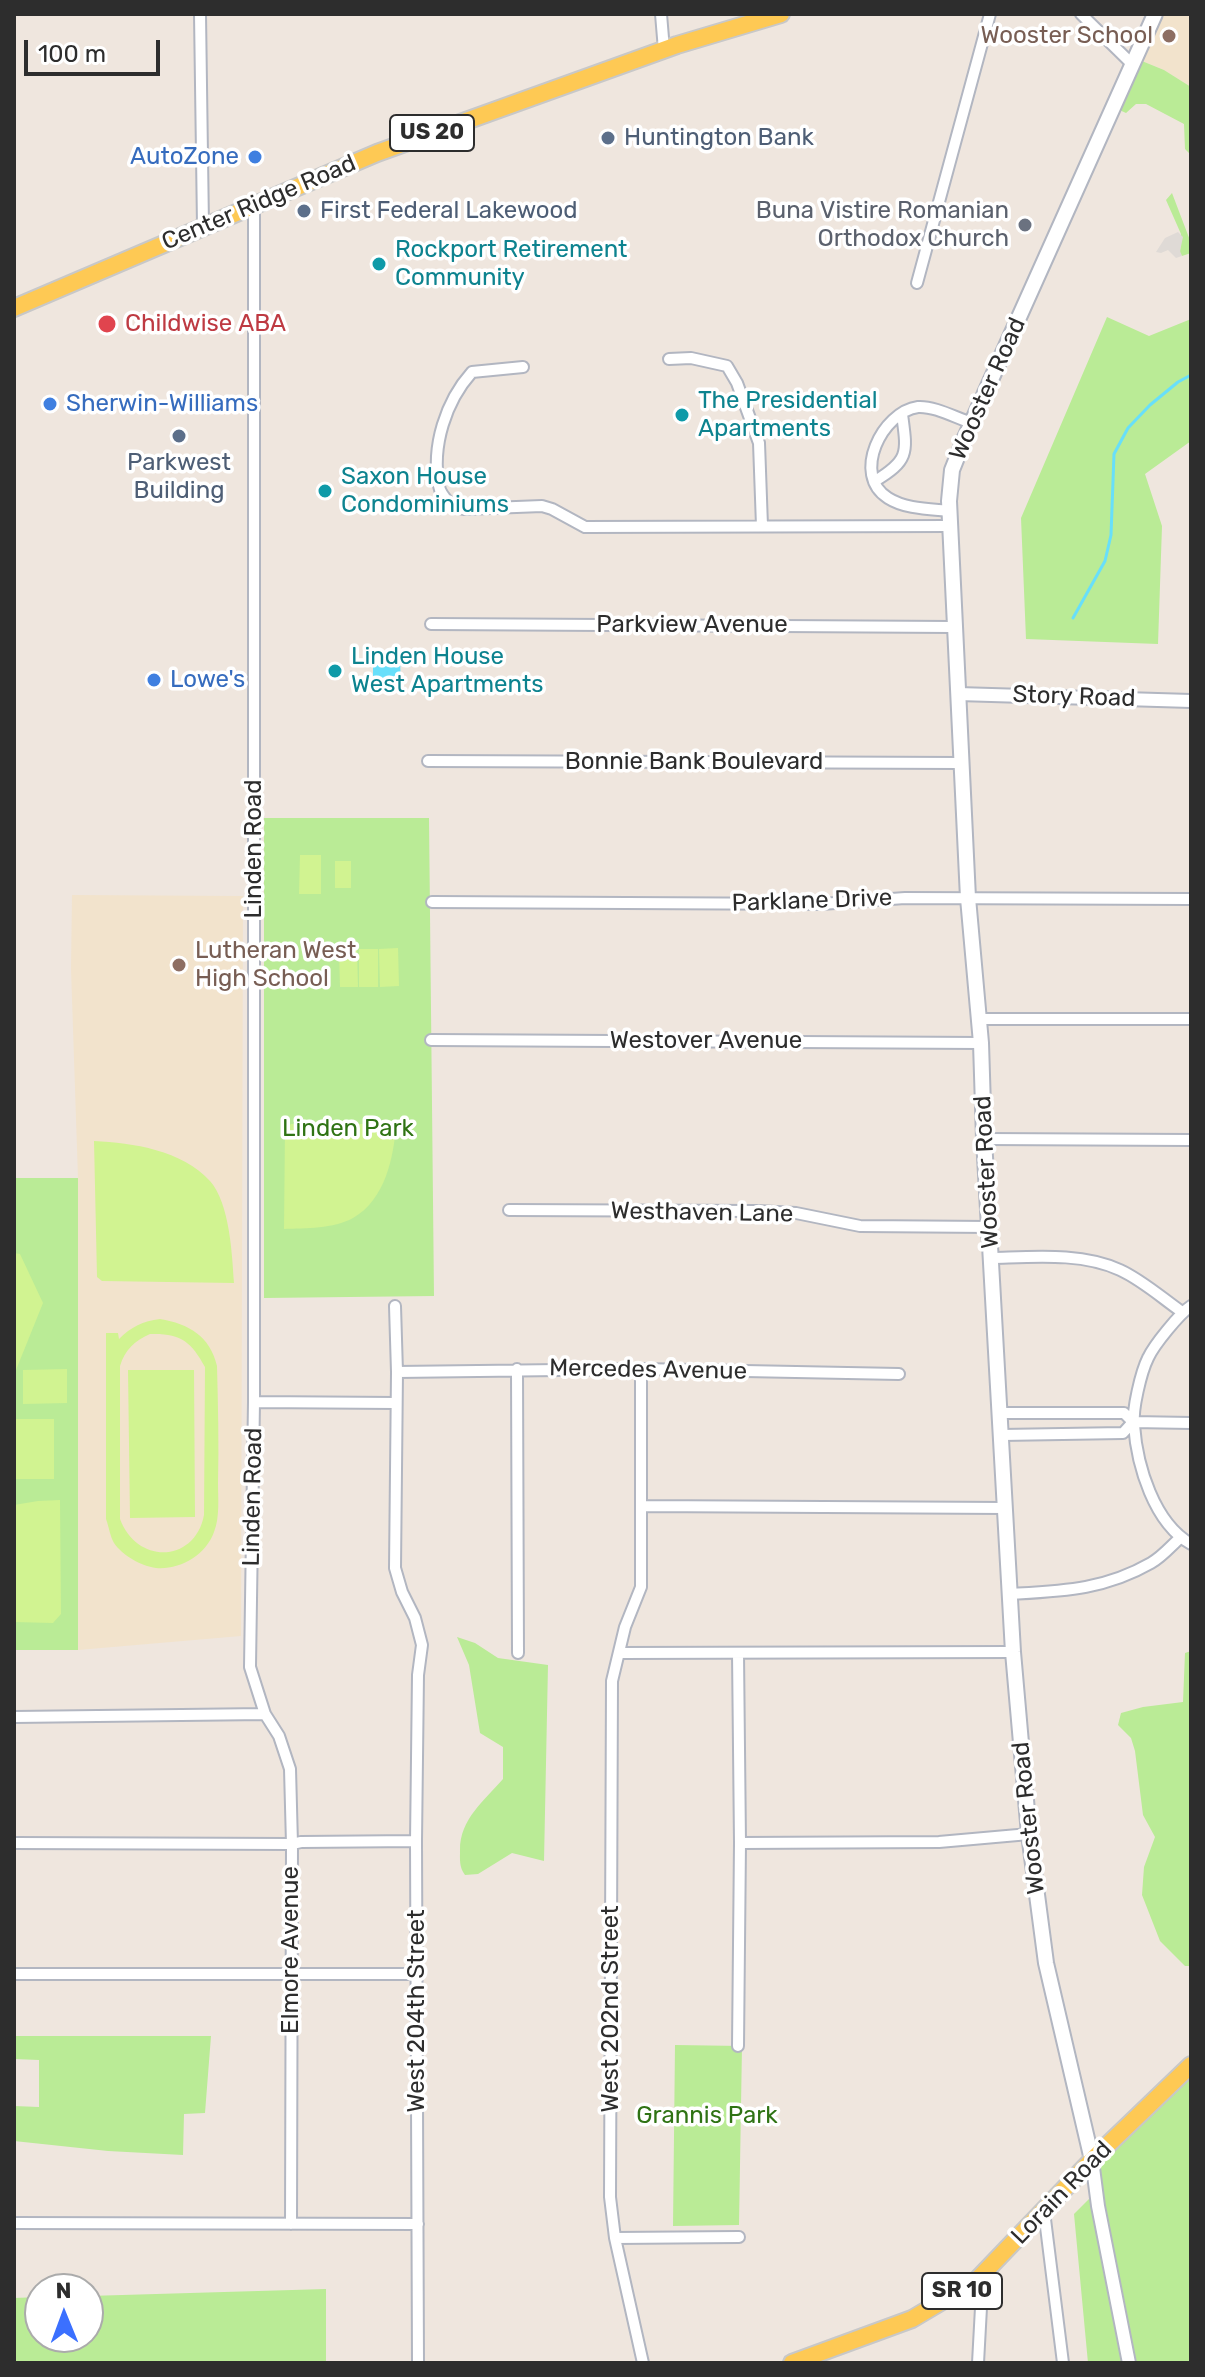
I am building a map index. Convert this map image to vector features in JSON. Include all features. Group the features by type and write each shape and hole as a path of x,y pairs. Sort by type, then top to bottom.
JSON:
{"main road":[{"name":"Wooster Road","path":"1092,2160 1046,1963 1029,1834 1013,1652 981,1043 968,898 949,518 952,470 1155,14"},
{"name":"Center Ridge Road","path":"14,308 377,153 664,50 774,15"},
{"name":"Lorain Road","path":"792,2363 912,2319 976,2281 1092,2160 1191,2065"}],"street":[{"path":"200,14 203,226"},
{"path":"661,14 664,50"},
{"path":"917,283 990,14"},
{"path":"1081,14 1132,64"},
{"name":"Linden Road","path":"254,205 254,1402 250,1667 255,1684"},
{"path":"669,359 691,358 727,366 737,383 759,443 762,526"},
{"path":"523,367 472,372 457,389 439,436 438,447 439,488 453,507 542,506 585,527 762,526 949,518"},
{"path":"949,518 887,498 871,473 876,444 891,422 902,414 922,407 972,423"},
{"path":"875,481 898,466 903,457 906,442 902,414"},
{"name":"Parkview Avenue","path":"431,624 953,627"},
{"name":"Story Road","path":"958,694 1191,701"},
{"name":"Bonnie Bank Boulevard","path":"428,761 961,763"},
{"name":"Parklane Drive","path":"432,902 821,904 876,899 1191,899"},
{"path":"979,1019 1191,1019"},
{"name":"Westover Avenue","path":"431,1040 981,1043"},
{"path":"984,1139 1191,1140"},
{"name":"Westhaven Lane","path":"509,1210 757,1211 796,1213 860,1226 990,1227"},
{"path":"991,1258 1093,1261 1119,1269 1186,1309 1148,1358 1133,1422 1143,1477 1155,1504 1180,1538 1191,1544"},
{"name":"West 204th Street","path":"395,1306 395,1568 422,1645 416,1841 418,2363"},
{"path":"517,1369 518,1653"},
{"name":"Mercedes Avenue","path":"397,1372 641,1369 899,1374"},
{"name":"West 202nd Street","path":"641,1369 641,1587 625,1627 612,1681 610,2197 615,2238 643,2363"},
{"path":"254,1402 396,1403"},
{"path":"1000,1413 1124,1413 1133,1422 1191,1423"},
{"path":"1002,1435 1123,1433 1133,1422"},
{"path":"642,1506 1006,1508"},
{"path":"1010,1594 1074,1590 1115,1580 1154,1561 1180,1538"},
{"path":"619,1653 1013,1652"},
{"path":"738,1653 738,2046"},
{"name":"Elmore Avenue","path":"255,1684 290,1769 291,2224"},
{"path":"14,1717 265,1714"},
{"path":"740,1843 939,1842 1029,1834"},
{"path":"14,1843 416,1841"},
{"path":"14,1974 418,1974"},
{"name":"Wooster Road","path":"1092,2160 1129,2363"},
{"path":"1044,2211 1063,2363"},
{"path":"14,2223 418,2224"},
{"path":"615,2238 739,2237"},
{"path":"976,2281 982,2289 978,2363"}],"shaded area":[{"name":"Wooster School","path":"1158,14 1191,14 1191,87 1164,70 1137,59"},
{"path":"1178,232 1183,237 1182,256 1176,258 1168,250 1156,252 1165,238"},
{"path":"72,895 243,896 241,1636 78,1650 78,1178 71,969"}],"green space":[{"path":"1137,59 1164,70 1191,87 1191,155 1185,149 1184,124 1146,104 1136,104 1126,113 1115,108"},
{"path":"1172,193 1191,243 1191,253 1182,256 1181,234 1166,200"},
{"path":"1107,317 1149,336 1191,319 1191,441 1145,474 1162,526 1158,644 1026,639 1021,518"},
{"name":"Linden Park","path":"264,818 429,818 434,1296 264,1298"},
{"path":"300,855 321,855 321,894 299,894"},
{"path":"335,861 351,861 351,888 335,888"},
{"path":"398,948 399,986 380,987 379,949"},
{"path":"339,949 357,949 358,987 340,987"},
{"path":"359,949 378,949 378,987 359,987"},
{"path":"291,1124 396,1124 386,1177 364,1210 337,1224 284,1229 285,1130"},
{"path":"94,1141 140,1146 171,1155 199,1170 210,1181 226,1216 234,1283 102,1281 97,1277"},
{"path":"14,1178 78,1178 78,1650 14,1650"},
{"path":"14,1253 20,1254 43,1303 14,1375"},
{"path":"154,1320 170,1321 197,1333 209,1347 217,1366 216,1526 205,1548 198,1554 183,1564 165,1568 144,1565 122,1552 113,1540 106,1519 106,1333 118,1333 119,1339 138,1325","holes":["150,1334 184,1340 205,1367 204,1515 199,1531 189,1542 165,1552 152,1551 139,1545 120,1519 120,1366 127,1351"]},
{"path":"67,1369 67,1403 23,1404 23,1370"},
{"path":"128,1370 194,1370 195,1517 130,1518"},
{"path":"14,1419 54,1419 54,1479 14,1479"},
{"path":"60,1500 61,1614 53,1623 14,1622 14,1505"},
{"path":"457,1637 475,1643 498,1658 548,1665 544,1861 512,1853 478,1874 465,1875 462,1869 460,1850 464,1829 474,1811 503,1779 503,1747 480,1733 469,1665"},
{"path":"1191,1651 1191,1966 1185,1966 1160,1941 1142,1895 1144,1867 1155,1837 1143,1815 1131,1738 1118,1725 1121,1713 1183,1702 1185,1653"},
{"path":"14,2036 211,2036 205,2113 184,2114 183,2155 14,2141 14,2106 39,2107 39,2060 14,2059"},
{"name":"Grannis Park","path":"675,2045 742,2046 739,2225 673,2226"},
{"path":"1191,2076 1191,2363 1088,2363 1074,2214 1099,2189 1093,2160"},
{"path":"326,2289 326,2363 14,2363 14,2298 24,2298 24,2353 104,2353 104,2296"}],"water":[{"path":"373,656 400,656 401,691 373,691"}],"waterway":[{"path":"1073,618 1105,561 1111,535 1114,454 1128,428 1150,405 1191,375"}],"place":[{"name":"Wooster School","path":"1169,36"},
{"name":"Huntington Bank","path":"608,138"},
{"name":"AutoZone","path":"255,157"},
{"name":"First Federal Lakewood","path":"304,211"},
{"name":"Buna Vistire Romanian Orthodox Church","path":"1025,225"},
{"name":"Rockport Retirement Community","path":"379,264"},
{"name":"Childwise ABA","path":"107,324"},
{"name":"Sherwin-Williams","path":"50,404"},
{"name":"The Presidential Apartments","path":"682,415"},
{"name":"Parkwest Building","path":"179,436"},
{"name":"Saxon House Condominiums","path":"325,491"},
{"name":"Linden House West Apartments","path":"335,671"},
{"name":"Lowe's","path":"154,680"},
{"name":"Lutheran West High School","path":"179,965"}]}
